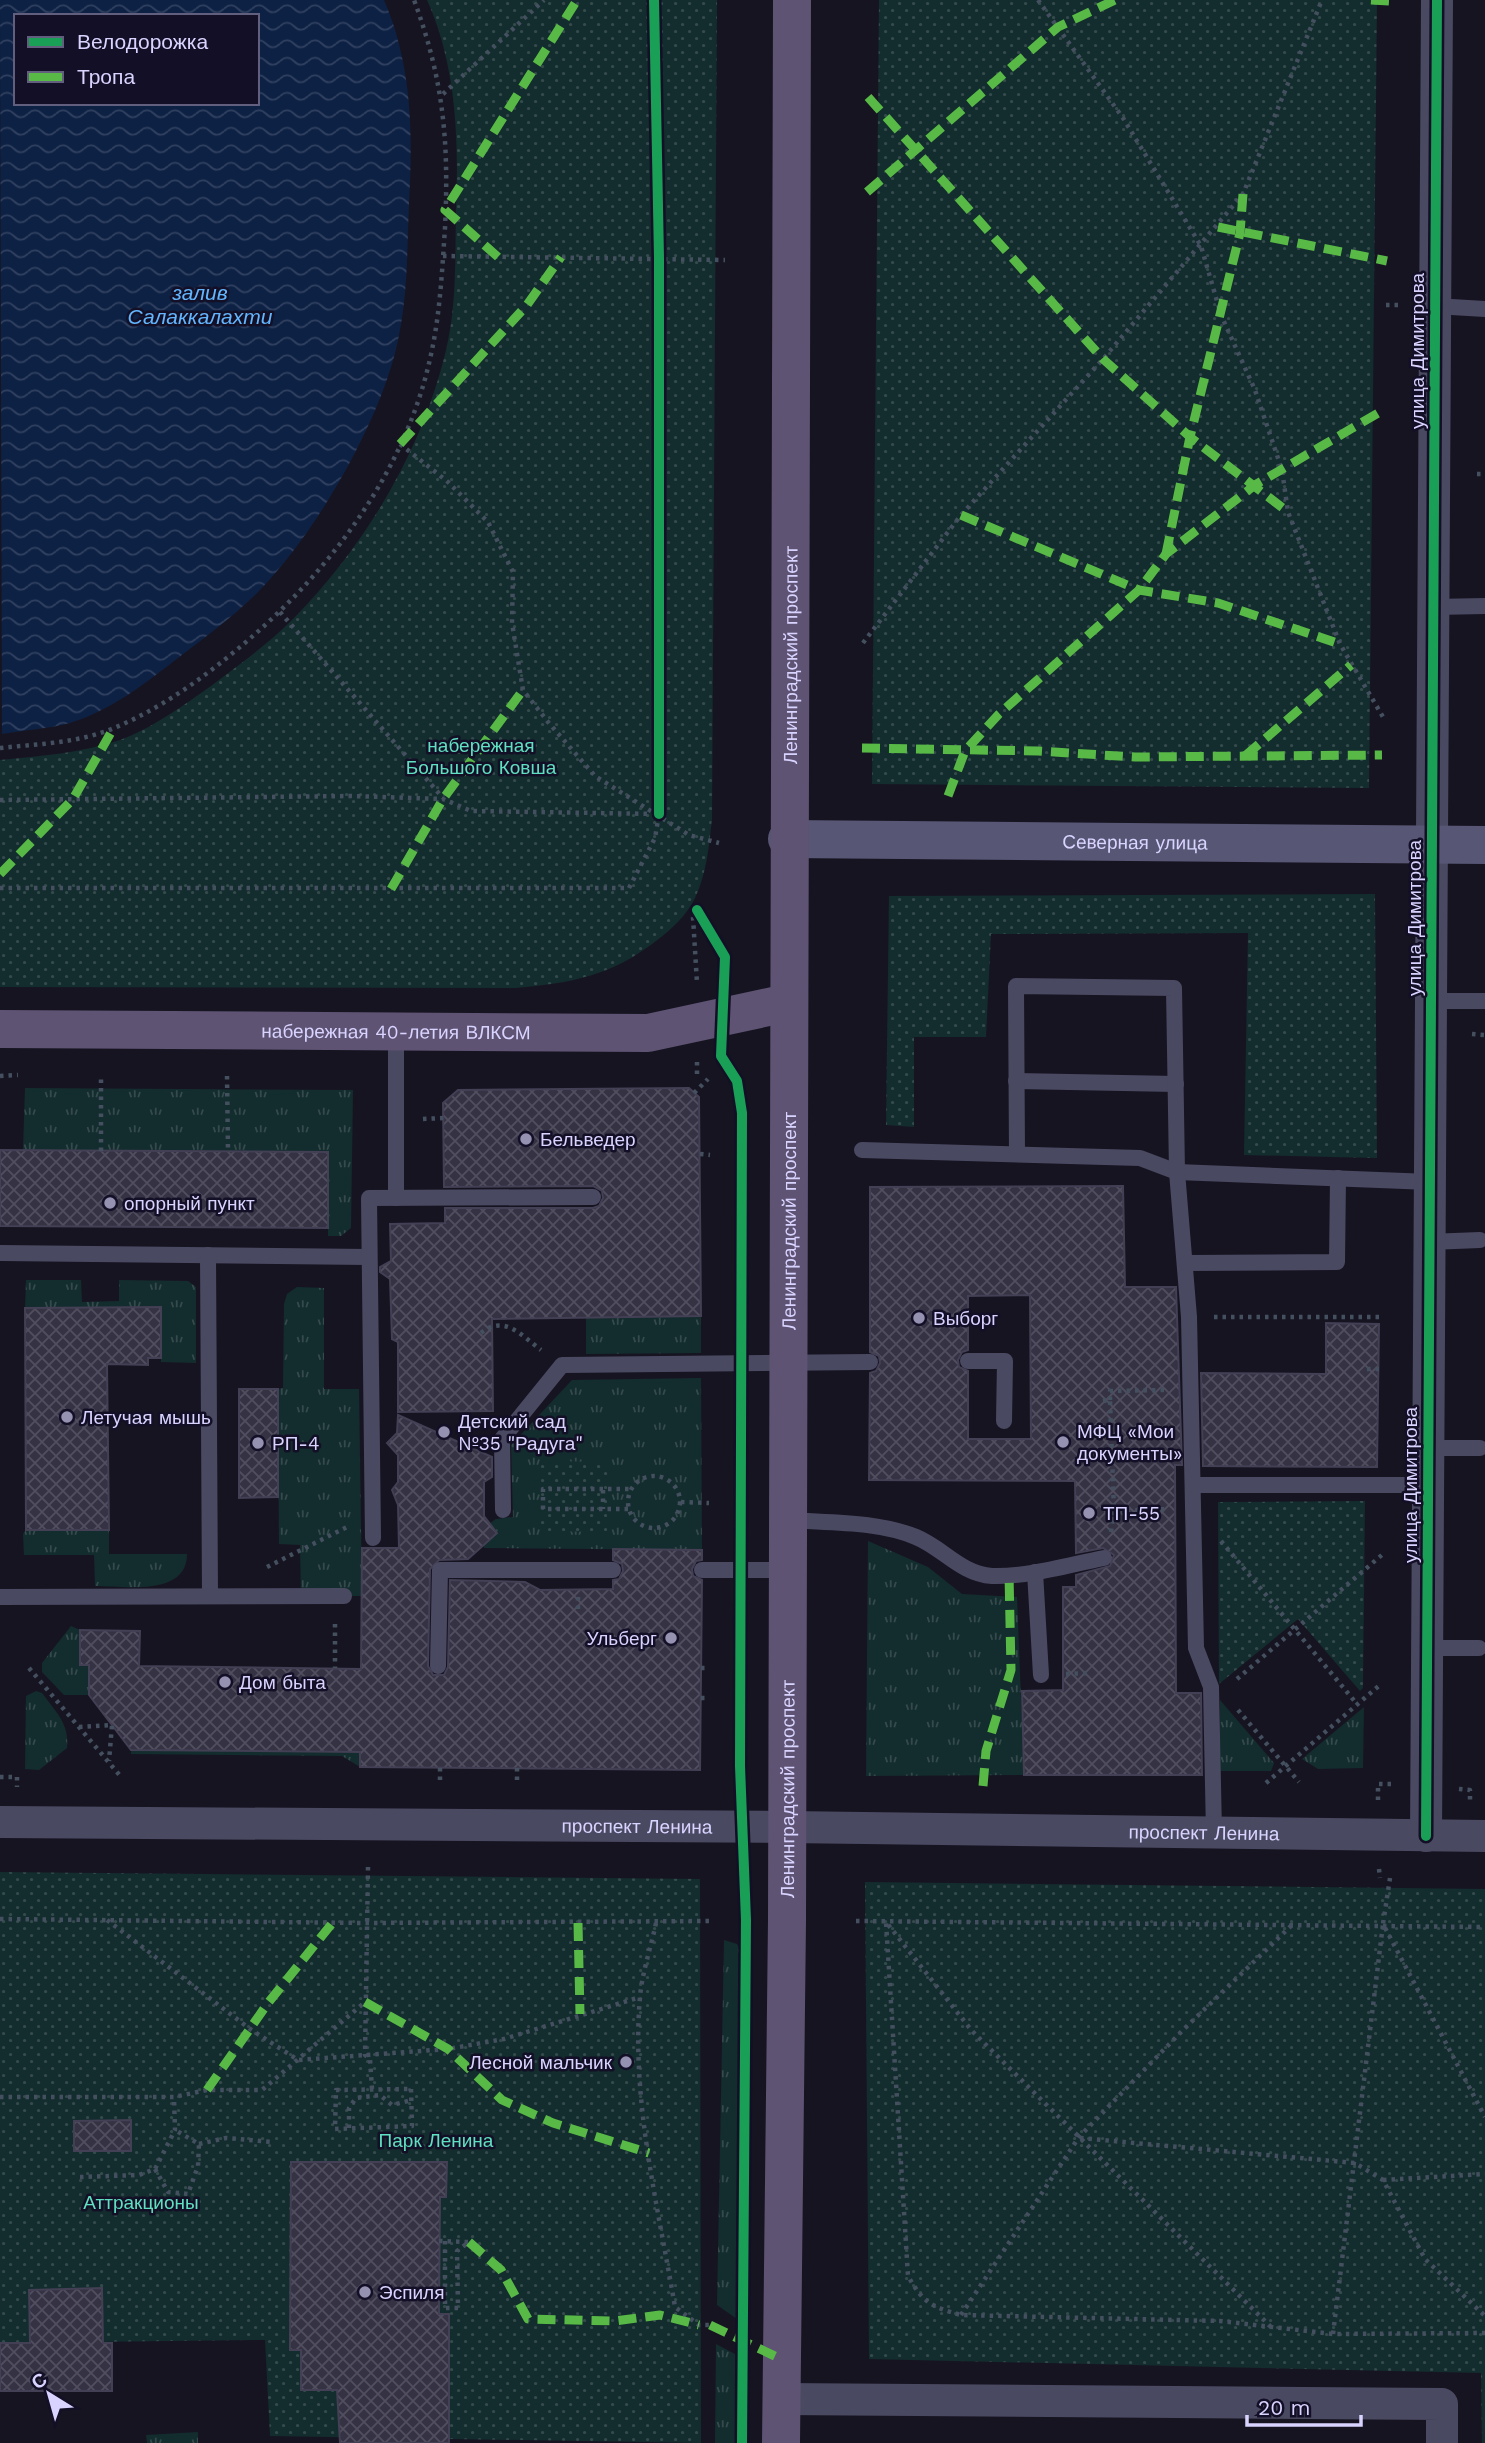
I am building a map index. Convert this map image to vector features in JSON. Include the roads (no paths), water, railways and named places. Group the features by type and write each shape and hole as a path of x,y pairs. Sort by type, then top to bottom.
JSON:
{"main road":[{"name":"Ленинградский проспект","path":"781,2443 787,1827 787,839 792,0"},
{"name":"Северная улица","path":"787,839 1485,845"},
{"name":"набережная 40-летия ВЛКСМ","path":"0,1029 648,1033 787,1003"}],"street":[{"name":"улица Димитрова","path":"1426,1836 1437,0"},
{"name":"проспект Ленина","path":"0,1822 787,1827 1485,1836"},
{"path":"781,2399 1442,2404 1441,2443"}],"lane":[{"path":"1435,306 1485,309"},
{"path":"1433,607 1485,606"},
{"path":"1017,1154 1016,986 1174,988 1177,1172 1187,1263 1189,1317 1196,1648 1217,1692 1214,1833"},
{"path":"1431,1001 1485,1001"},
{"path":"396,1030 396,1198"},
{"path":"1016,1081 1176,1084"},
{"path":"862,1150 1140,1158 1177,1172 1430,1181"},
{"path":"1187,1263 1337,1262 1338,1178"},
{"path":"373,1538 369,1198 593,1196"},
{"path":"1429,1242 1480,1240"},
{"path":"0,1253 368,1257"},
{"path":"208,1255 210,1596"},
{"path":"968,1361 1005,1361 1004,1421"},
{"path":"503,1510 502,1438 562,1365 870,1362"},
{"path":"1428,1448 1480,1448"},
{"path":"1193,1485 1428,1485"},
{"path":"786,1520 867,1525 917,1538 959,1566 990,1576 1035,1572 1104,1558"},
{"path":"438,1666 440,1570 613,1570"},
{"path":"702,1570 786,1570"},
{"path":"1035,1572 1041,1675"},
{"path":"0,1597 339,1596"},
{"path":"1426,1648 1479,1648"}],"water":[{"name":"залив Салаккалахти","path":"0,0 384,0 393,24 405,74 411,150 403,313 396,349 374,412 359,445 322,510 259,591 218,628 137,688 98,712 62,725 2,734"}],"place":[{"name":"Бельведер","path":"526,1139"},
{"name":"опорный пункт","path":"110,1203"},
{"name":"Выборг","path":"919,1318"},
{"name":"Летучая мышь","path":"67,1417"},
{"name":"Детский сад №35 \"Радуга\"","path":"444,1432"},
{"name":"МФЦ «Мои документы»","path":"1063,1442"},
{"name":"РП-4","path":"258,1443"},
{"name":"ТП-55","path":"1089,1513"},
{"name":"Ульберг","path":"671,1638"},
{"name":"Дом быта","path":"225,1682"},
{"name":"Лесной мальчик","path":"626,2062"},
{"name":"Эспиля","path":"365,2292"}],"park label":[{"name":"набережная Большого Ковша","path":"481,756"},
{"name":"Парк Ленина","path":"436,2140"},
{"name":"Аттракционы","path":"141,2202"}]}
